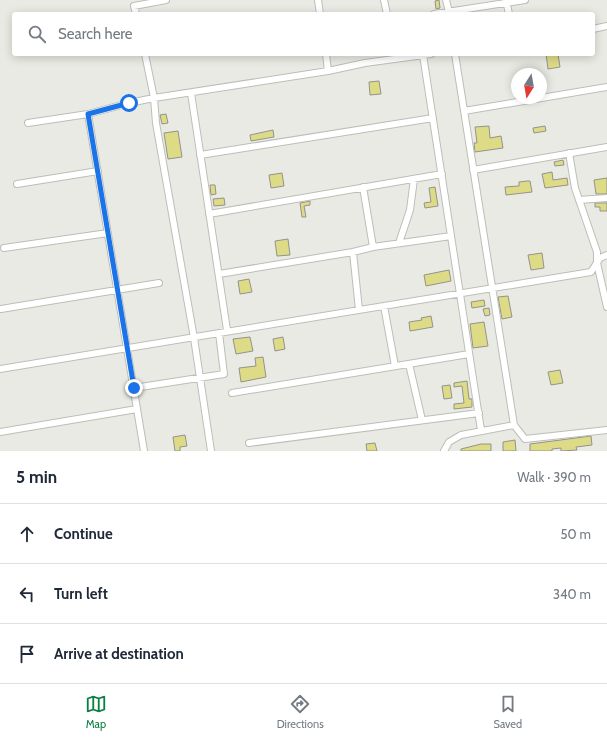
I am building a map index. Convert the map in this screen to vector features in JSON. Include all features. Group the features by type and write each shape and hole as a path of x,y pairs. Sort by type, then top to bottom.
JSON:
{"street":[{"path":"129,0 134,6 136,12"},
{"path":"134,6 166,0"},
{"path":"318,0 320,12"},
{"path":"384,0 387,12"},
{"path":"446,0 449,12 507,1 525,0"},
{"path":"507,1 509,12"},
{"path":"595,29 607,26"},
{"path":"145,56 154,98 156,122 194,338 211,451"},
{"path":"326,56 328,71"},
{"path":"28,123 88,114 154,98 416,56"},
{"path":"423,56 481,430"},
{"path":"455,56 514,425 525,439 607,430"},
{"path":"464,111 607,87"},
{"path":"191,93 227,330"},
{"path":"88,114 144,451"},
{"path":"200,155 433,118"},
{"path":"473,170 607,147"},
{"path":"569,153 579,200 597,252 597,263 607,307"},
{"path":"17,184 98,171"},
{"path":"209,214 442,174"},
{"path":"399,243 410,210 414,179"},
{"path":"363,187 373,247"},
{"path":"579,200 607,198"},
{"path":"4,248 108,233"},
{"path":"219,274 353,252 373,247 451,236"},
{"path":"353,252 359,310"},
{"path":"0,368 194,338 227,330 591,272 600,258 607,255"},
{"path":"1,309 159,283"},
{"path":"384,306 395,366"},
{"path":"134,388 224,374 219,333"},
{"path":"232,392 470,354"},
{"path":"409,364 422,420"},
{"path":"0,432 137,408"},
{"path":"249,443 478,413"},
{"path":"444,451 449,442 460,434 514,425"}],"building":[{"path":"439,0 440,8 436,9 435,1"},
{"path":"546,56 558,56 560,67 548,69"},
{"path":"379,81 381,94 370,95 369,82"},
{"path":"166,114 168,123 162,124 160,115"},
{"path":"489,126 490,138 501,136 503,148 475,152 474,143 477,143 475,127"},
{"path":"545,126 546,131 534,133 533,128"},
{"path":"273,130 274,137 251,141 250,135"},
{"path":"178,131 182,157 168,159 164,133"},
{"path":"563,160 564,165 555,166 554,162"},
{"path":"552,172 553,180 567,178 568,185 545,188 542,174"},
{"path":"282,173 284,186 271,188 269,175"},
{"path":"607,178 607,194 596,194 594,180"},
{"path":"530,181 532,192 506,195 505,187 519,186 519,182"},
{"path":"210,185 215,185 216,194 211,195"},
{"path":"435,187 438,206 425,208 424,203 431,202 429,188"},
{"path":"224,198 225,205 214,206 213,199"},
{"path":"310,201 310,205 304,206 306,217 302,217 300,203"},
{"path":"595,203 607,203 607,211 600,211 600,207 595,207"},
{"path":"288,239 290,255 277,256 275,241"},
{"path":"542,253 544,268 531,270 528,255"},
{"path":"449,270 451,281 426,286 424,275"},
{"path":"249,279 252,292 240,294 238,281"},
{"path":"508,296 512,317 502,319 498,297"},
{"path":"484,300 485,306 472,308 471,302"},
{"path":"489,308 490,315 485,316 483,309"},
{"path":"431,316 433,327 410,331 409,322 422,320 421,318"},
{"path":"484,322 488,346 473,348 470,324"},
{"path":"250,337 253,351 236,354 233,339"},
{"path":"283,337 285,349 275,351 273,339"},
{"path":"263,357 266,377 241,382 239,368 256,366 255,358"},
{"path":"560,370 563,383 551,385 548,372"},
{"path":"467,381 469,399 472,399 472,407 454,409 454,404 464,403 462,386 454,387 454,383"},
{"path":"450,385 452,398 444,399 442,386"},
{"path":"185,435 187,446 180,447 180,451 175,451 173,437"},
{"path":"591,436 592,445 576,447 577,450 561,451 561,448 552,449 552,451 530,451 530,444"},
{"path":"515,440 516,451 503,451 503,442"},
{"path":"375,443 377,451 367,451 366,444"},
{"path":"481,444 491,444 491,451 461,451 461,449"}],"route":[{"path":"129,103 88,114 134,388"}]}
